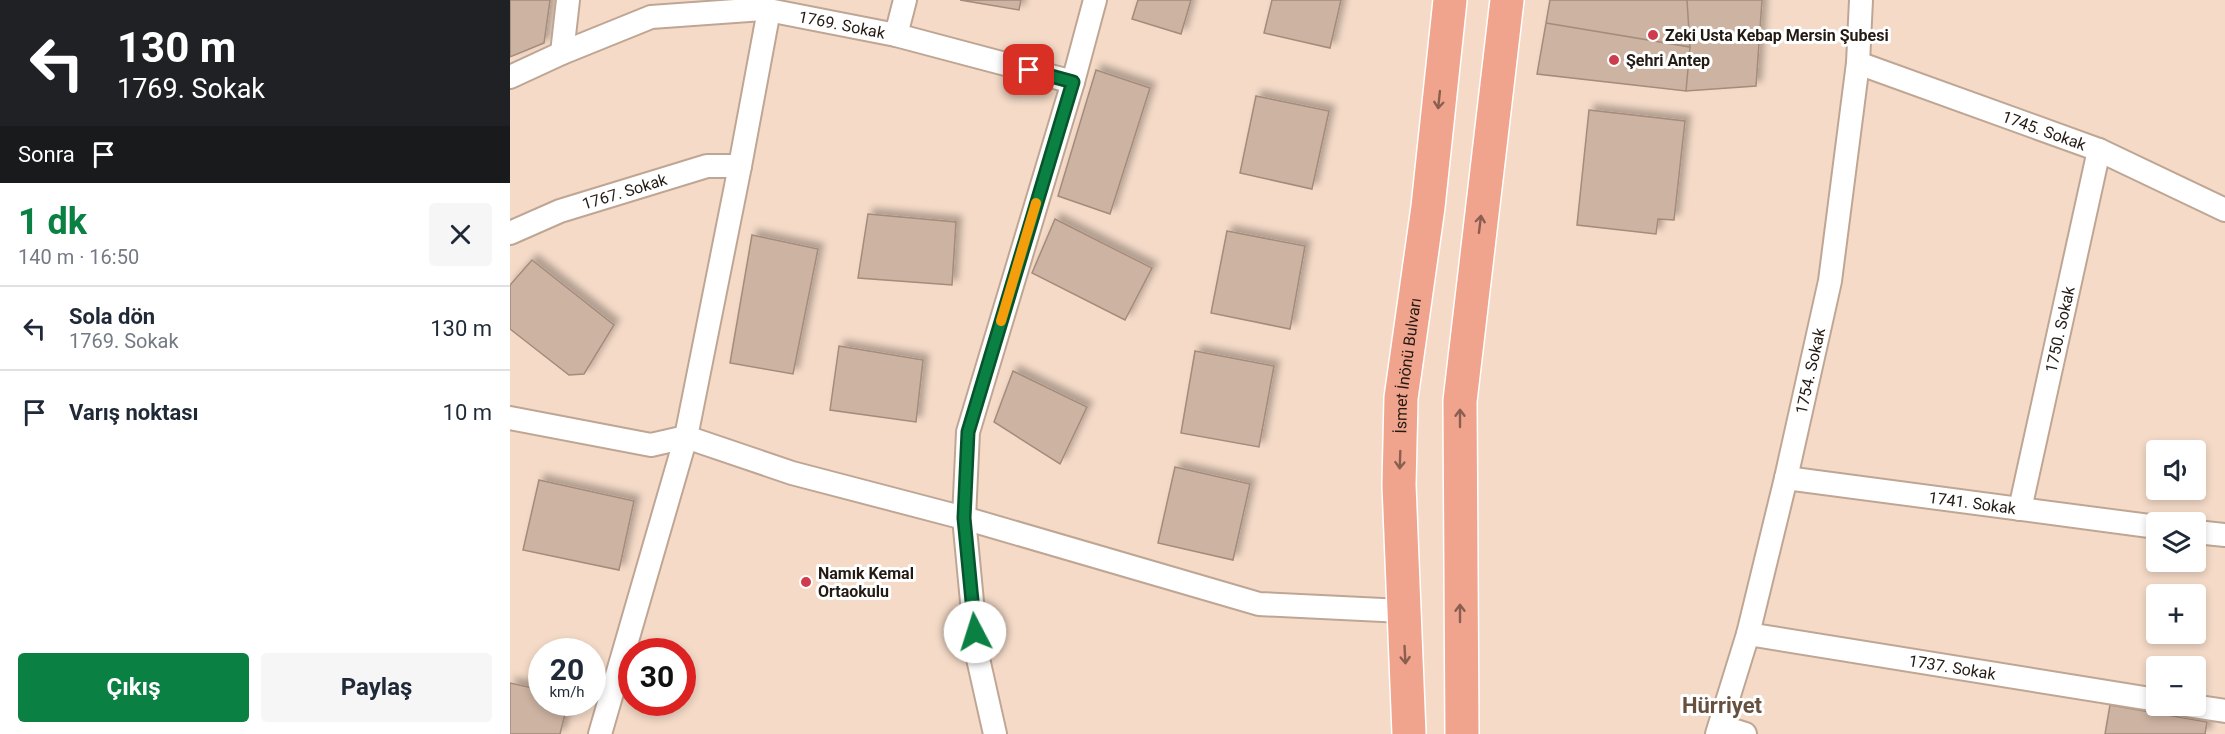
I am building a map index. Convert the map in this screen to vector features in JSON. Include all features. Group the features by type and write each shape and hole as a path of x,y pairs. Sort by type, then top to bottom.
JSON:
{"main road":[{"path":"1433,0 1443,58"},
{"name":"İsmet İnönü Bulvarı","path":"1409,734 1399,485 1401,398 1428,207 1450,0"},
{"path":"1462,734 1460,401 1510,8"}],"street":[{"path":"562,53 568,0"},
{"path":"896,35 905,0"},
{"path":"995,734 976,654 964,518 968,432 1073,82 1095,0"},
{"name":"1754. Sokak","path":"1718,730 1748,634 1830,281 1858,63 1861,0"},
{"path":"600,734 686,437 741,166 765,6"},
{"name":"1769. Sokak","path":"510,77 651,17 765,6 896,35 1073,82"},
{"name":"1745. Sokak","path":"1858,63 2099,150 2225,210"},
{"name":"1750. Sokak","path":"2020,509 2099,150"},
{"name":"1767. Sokak","path":"510,232 560,211 708,166 741,166"},
{"path":"510,418 651,445 686,437 792,473 964,518 1259,604 1403,611"},
{"name":"1741. Sokak","path":"1786,478 2146,525"},
{"path":"2206,532 2225,535"},
{"name":"1737. Sokak","path":"1748,634 2146,698"},
{"path":"2206,708 2225,711"},
{"path":"1718,730 1745,734"}],"building":[{"path":"510,0 550,0 544,43 510,57"},
{"path":"960,0 1021,0 1019,10"},
{"path":"1138,0 1191,0 1181,34 1132,19"},
{"path":"1272,0 1341,0 1330,48 1264,33"},
{"name":"Zeki Usta Kebap Mersin Şubesi","path":"1550,0 1687,0 1690,47 1546,23"},
{"path":"1687,0 1762,0 1756,86 1686,91 1690,47"},
{"name":"Şehri Antep","path":"1546,23 1690,47 1686,91 1537,74"},
{"path":"1096,70 1150,88 1110,214 1058,196"},
{"path":"1256,96 1329,111 1312,189 1240,173"},
{"path":"1589,110 1685,121 1674,220 1658,219 1656,234 1577,225"},
{"path":"868,214 956,222 952,285 858,278"},
{"path":"1055,219 1152,268 1125,320 1032,273"},
{"path":"1227,231 1305,246 1290,329 1211,313"},
{"path":"752,235 818,249 793,374 730,363"},
{"path":"532,260 614,325 584,374 569,375 510,329 510,285"},
{"path":"839,346 923,360 916,422 830,410"},
{"path":"1195,351 1274,366 1259,447 1181,433"},
{"path":"1013,371 1087,407 1060,464 994,422"},
{"path":"1175,467 1250,484 1233,560 1158,543"},
{"path":"539,480 634,501 619,570 523,550"},
{"path":"510,683 528,687 528,716 564,716 560,734 510,734"},
{"path":"2110,705 2146,711 2146,716 2173,716 2207,722 2205,734 2105,734"}],"slow traffic":[{"path":"1001,321 1036,203"}],"place":[{"name":"Zeki Usta Kebap Mersin Şubesi","path":"1653,35"},
{"name":"Şehri Antep","path":"1614,60"},
{"name":"Namık Kemal Ortaokulu","path":"806,582"}],"district":[{"name":"Hürriyet","path":"1722,705"}],"route":[{"path":"975,632 964,518 968,432 1073,82 1029,70"}]}
